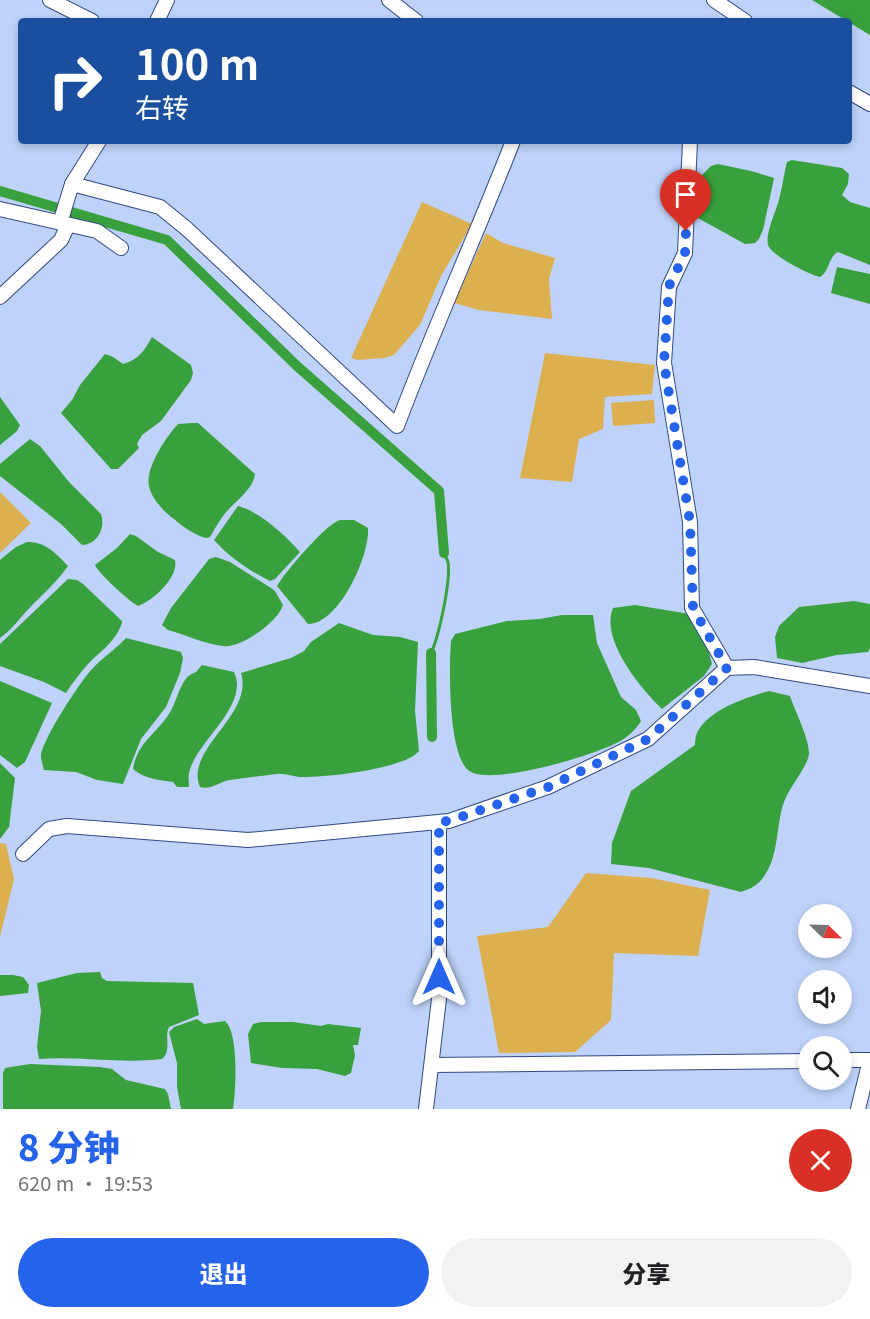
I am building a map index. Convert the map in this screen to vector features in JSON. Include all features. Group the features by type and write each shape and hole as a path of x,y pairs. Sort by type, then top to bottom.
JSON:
{"street":[{"path":"50,0 86,18"},
{"path":"158,18 167,0"},
{"path":"389,0 412,18"},
{"path":"714,0 741,18"},
{"path":"852,94 870,104"},
{"path":"0,297 61,240 70,190 97,144"},
{"path":"70,190 160,207 187,229 397,426 512,144"},
{"path":"690,144 685,254 669,286 664,363 690,522 693,608 727,668"},
{"path":"0,209 64,220 97,231 121,248"},
{"path":"23,854 49,829 67,826 248,840 439,822 460,818 548,787 648,739 727,668 754,667 870,686"},
{"path":"426,1109 439,999 439,822"},
{"path":"852,1060 870,1060 858,1109"},
{"path":"432,1065 798,1061"}],"shaded area":[{"path":"812,0 870,0 870,35 852,24 852,18 842,18"},
{"path":"792,160 842,168 849,174 848,184 842,195 850,202 870,208 870,265 838,252 832,257 826,271 820,277 791,264 776,254 768,245 768,234 779,200 787,162"},
{"path":"718,164 774,178 763,230 755,243 745,244 696,217 701,176 711,166"},
{"path":"422,202 472,224 441,276 420,325 394,355 358,360 351,358"},
{"path":"486,233 503,243 555,258 549,279 552,319 479,310 454,303"},
{"path":"837,267 870,274 870,304 831,293"},
{"path":"152,337 191,365 193,373 191,380 161,421 142,435 137,444 139,448 118,469 111,469 61,413 105,354 123,364 140,354"},
{"path":"545,353 655,365 652,394 605,397 603,429 579,439 572,482 520,478"},
{"path":"0,397 20,425 17,431 0,445"},
{"path":"654,400 655,423 613,426 611,403"},
{"path":"198,423 255,474 250,486 223,516 210,537 206,538 181,525 166,513 155,500 149,486 150,471 157,453 178,424"},
{"path":"30,439 40,446 69,482 101,514 101,530 92,542 82,545 61,524 0,476 0,464"},
{"path":"0,492 31,523 0,553"},
{"path":"238,506 255,513 280,532 300,552 275,579 270,581 247,568 214,540"},
{"path":"340,520 354,520 368,528 364,554 341,601 320,621 308,624 277,586 316,539"},
{"path":"130,534 175,560 173,574 164,588 138,606 115,587 95,565 117,548"},
{"path":"27,542 44,546 68,566 0,638 0,560 16,547"},
{"path":"216,557 230,562 271,588 283,605 274,619 258,633 230,646 202,641 168,630 162,625 171,608 209,559"},
{"path":"68,579 77,580 83,584 122,623 112,641 86,667 66,693 44,682 0,666 0,644"},
{"path":"854,601 870,604 870,648 868,652 837,655 802,663 777,658 775,637 779,626 799,607"},
{"path":"635,605 690,614 702,626 712,664 704,676 662,709 633,676 612,634 610,620 613,608"},
{"path":"562,615 593,615 597,643 621,697 636,710 641,721 633,732 622,740 569,760 497,775 479,774 468,770 461,760 457,746 451,709 450,654 451,641 455,634 507,621"},
{"path":"339,623 373,635 400,637 418,642 415,711 419,751 398,763 363,771 310,777 276,774 230,780 212,787 200,787 198,773 201,759 238,703 242,688 241,673 291,658 304,651 311,642"},
{"path":"126,638 181,652 183,658 180,673 166,707 141,739 123,784 97,780 76,772 44,770 41,756 43,748 62,711 92,669"},
{"path":"202,665 234,672 237,685 235,698 229,710 194,761 189,775 189,787 177,787 173,782 142,775 133,769 138,752 169,714 185,680"},
{"path":"0,681 52,703 25,762 17,768 0,755"},
{"path":"769,691 790,696 804,732 809,753 806,764 784,802 773,857 759,883 741,892 649,868 611,864 612,843 631,791 695,745 698,731 711,716 740,700"},
{"path":"0,763 15,778 9,827 0,839"},
{"path":"0,843 6,844 14,879 0,937"},
{"path":"586,873 651,878 710,890 698,956 614,953 611,1020 575,1052 499,1053 477,936 548,927"},
{"path":"100,972 102,978 107,981 193,983 199,1015 169,1027 167,1052 162,1059 131,1061 39,1059 37,1047 41,1011 37,983 77,973"},
{"path":"0,975 23,977 29,985 28,993 0,996"},
{"path":"197,1019 204,1024 225,1021 233,1037 235,1090 233,1109 181,1109 177,1087 177,1063 169,1032 174,1027"},
{"path":"293,1022 321,1026 328,1024 361,1028 358,1045 353,1045 355,1055 351,1073 345,1076 317,1069 282,1068 251,1063 248,1034 253,1024"},
{"path":"30,1064 112,1069 126,1080 165,1089 171,1109 3,1109 5,1068"}],"waterway":[{"path":"0,191 167,240 297,366 439,491 444,553"},
{"path":"431,653 441,622 448,582 448,562 444,553"},
{"path":"431,653 432,737"}],"route":[{"path":"439,977 439,822 449,821 512,801 548,787 648,739 727,668 693,608 690,522 664,363 669,286 685,254 686,231"}]}
